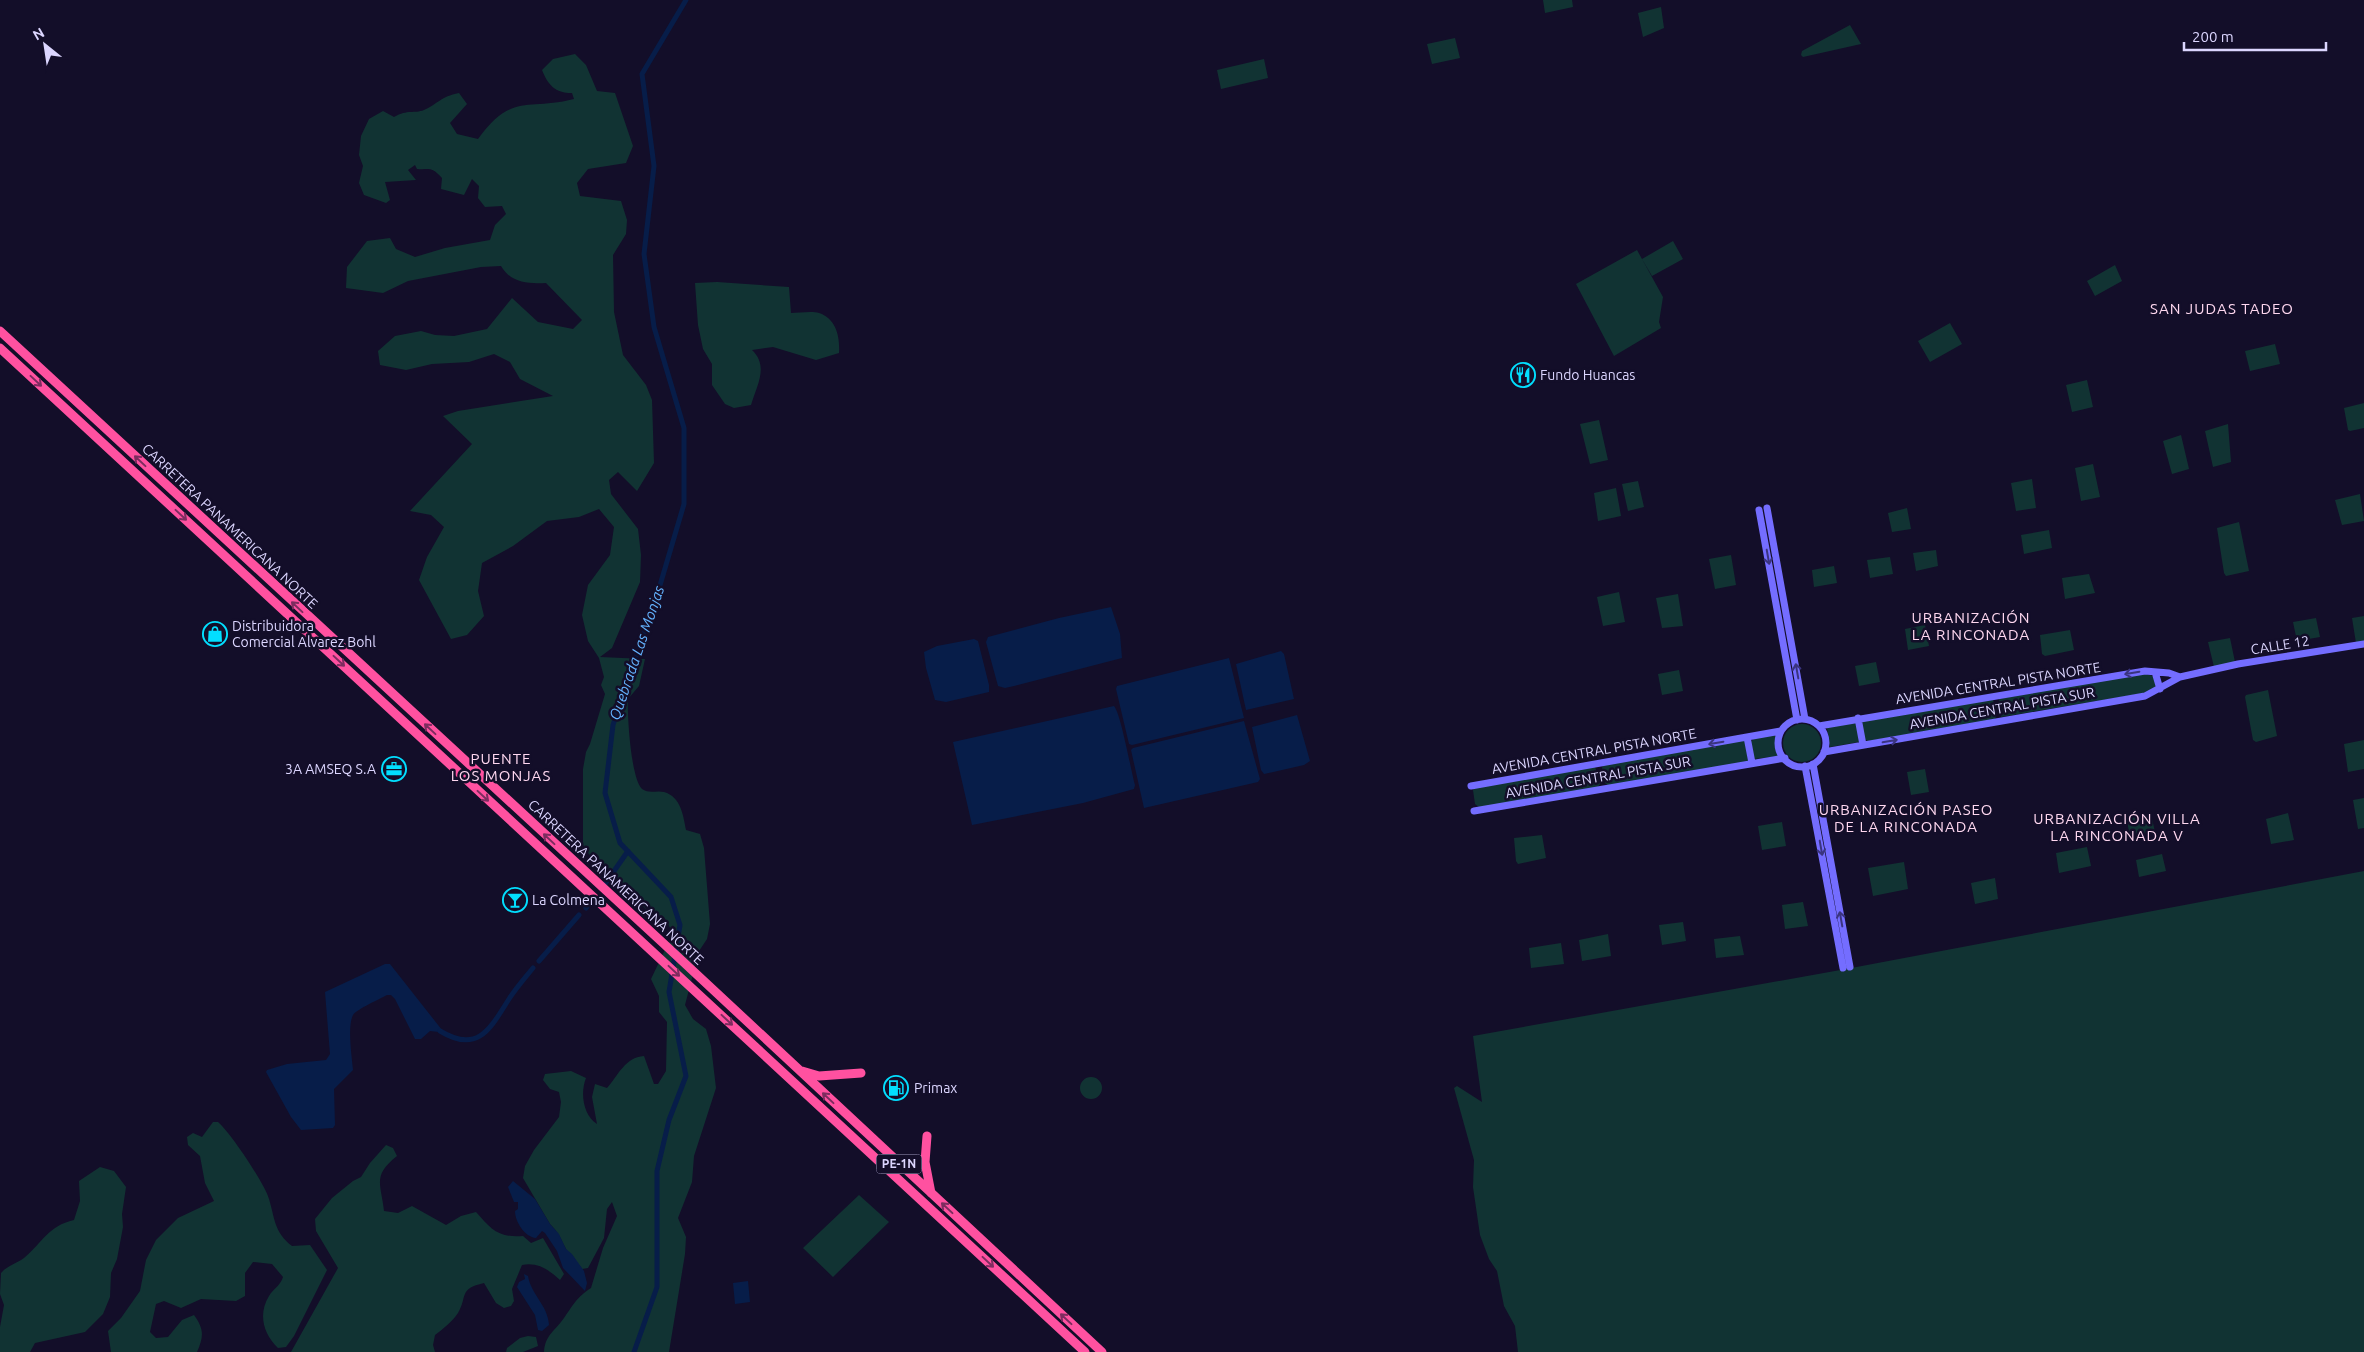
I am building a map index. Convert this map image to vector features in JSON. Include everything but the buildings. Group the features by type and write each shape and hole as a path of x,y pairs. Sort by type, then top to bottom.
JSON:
{"highway":[{"name":"CARRETERA PANAMERICANA NORTE","path":"0,331 663,943 1102,1352"},
{"name":"CARRETERA PANAMERICANA NORTE","path":"0,348 1085,1352"},
{"path":"209,541 216,532"},
{"path":"560,866 575,863"},
{"path":"798,1070 819,1076 861,1073"},
{"path":"927,1136 925,1162 931,1194"},
{"path":"973,1249 981,1240"}],"street":[{"path":"1797,720 1763,509 1805,719"},
{"name":"CALLE 12","path":"2180,677 2364,644"},
{"name":"AVENIDA CENTRAL PISTA NORTE","path":"1819,726 2144,671 2169,672 2180,677"},
{"path":"2155,672 2160,690"},
{"name":"AVENIDA CENTRAL PISTA SUR","path":"1824,752 2145,696 2160,690 2180,677"},
{"path":"1858,718 1864,745"},
{"path":"1805,719 1819,726 1826,738 1824,752 1813,764 1805,766 1794,765 1784,758 1779,748 1781,731 1789,723 1805,719"},
{"name":"AVENIDA CENTRAL PISTA NORTE","path":"1471,786 1781,731"},
{"path":"1747,737 1752,763"},
{"name":"AVENIDA CENTRAL PISTA SUR","path":"1474,811 1784,758"},
{"path":"1805,766 1846,967 1813,764"}],"green space":[{"path":"1543,0 1572,0 1573,7 1545,13"},
{"path":"1661,7 1664,28 1643,37 1638,13"},
{"path":"1850,25 1861,44 1803,57 1801,55 1802,51"},
{"path":"1455,38 1460,58 1432,64 1427,44"},
{"path":"575,54 586,65 597,91 615,93 633,146 626,163 588,169 577,183 580,196 621,201 627,220 626,234 613,255 614,312 623,355 646,385 652,400 654,463 637,491 618,472 609,480 611,494 638,529 641,555 640,582 612,648 600,657 645,659 639,686 628,699 629,732 635,773 642,789 670,794 678,802 686,830 700,834 704,848 710,924 707,939 699,951 685,1005 693,1019 706,1029 711,1046 716,1088 694,1156 692,1182 678,1218 686,1237 685,1254 669,1352 544,1352 546,1341 551,1334 579,1298 591,1288 603,1248 617,1216 612,1202 607,1209 604,1238 588,1268 582,1269 566,1249 523,1178 525,1166 534,1150 559,1117 561,1102 559,1092 550,1089 543,1080 545,1074 571,1071 586,1078 583,1090 584,1103 592,1120 597,1124 592,1097 595,1084 607,1088 622,1068 637,1057 644,1056 654,1084 658,1084 666,1071 667,1022 659,1012 659,996 651,979 673,933 664,917 649,913 632,893 592,859 583,845 583,769 586,752 605,694 601,685 604,677 599,658 588,641 582,615 588,585 610,555 614,527 599,509 579,517 547,521 513,546 482,563 478,591 484,616 467,635 451,639 419,580 427,557 444,527 431,515 410,511 472,444 443,416 458,411 553,396 520,379 510,362 494,354 469,362 432,364 406,370 380,365 378,351 395,336 421,331 435,335 454,336 487,329 512,298 538,322 573,329 582,320 546,283 520,281 510,276 501,266 481,267 408,281 383,293 346,288 347,267 367,241 390,238 396,249 415,257 445,248 490,240 495,225 506,214 502,206 485,207 478,198 479,186 472,179 464,195 441,189 442,178 438,174 430,169 417,169 415,165 408,170 416,180 385,182 390,200 386,203 364,195 359,183 363,166 359,155 361,136 369,119 383,111 394,117 403,113 424,110 448,96 459,93 467,104 450,123 457,134 478,139 490,124 511,109 574,99 572,93 561,92 553,87 542,70 553,59"},
{"path":"1264,59 1268,78 1221,89 1217,70"},
{"path":"1673,241 1683,259 1652,276 1642,259"},
{"path":"1637,250 1663,297 1659,322 1661,328 1614,356 1576,284"},
{"path":"2115,265 2122,281 2095,296 2087,281"},
{"path":"717,282 789,287 791,313 816,312 830,320 834,324 838,335 839,353 816,360 773,347 752,350 757,356 761,369 751,405 734,408 725,404 712,385 712,364 703,349 698,325 695,283"},
{"path":"1950,323 1962,344 1930,362 1918,341"},
{"path":"2275,344 2280,364 2250,371 2245,351"},
{"path":"2087,380 2093,407 2072,412 2066,385"},
{"path":"2364,403 2364,428 2348,430 2344,408"},
{"path":"1599,420 1608,460 1590,464 1580,424"},
{"path":"2228,424 2231,462 2213,467 2205,431"},
{"path":"2181,435 2189,469 2172,474 2163,441"},
{"path":"2093,464 2100,497 2081,501 2075,468"},
{"path":"2032,479 2036,508 2016,511 2011,483"},
{"path":"1638,481 1644,507 1628,511 1622,484"},
{"path":"1616,488 1621,516 1598,521 1594,493"},
{"path":"2360,494 2364,521 2342,525 2335,500"},
{"path":"1907,508 1911,529 1892,532 1888,513"},
{"path":"2239,522 2249,571 2226,576 2217,528"},
{"path":"2049,530 2052,548 2024,554 2021,535"},
{"path":"1936,550 1938,566 1916,571 1913,553"},
{"path":"1731,555 1736,585 1715,589 1709,559"},
{"path":"1890,557 1893,574 1870,578 1867,560"},
{"path":"1834,566 1837,583 1814,587 1812,570"},
{"path":"2089,574 2095,593 2065,599 2062,578"},
{"path":"1619,592 1625,622 1603,626 1597,597"},
{"path":"1678,594 1683,626 1662,628 1656,598"},
{"path":"2364,616 2364,641 2356,643 2352,618"},
{"path":"2316,618 2320,637 2297,641 2293,622"},
{"path":"1925,625 1929,646 1908,650 1905,629"},
{"path":"2070,630 2074,650 2045,656 2042,654 2040,635"},
{"path":"2230,638 2235,662 2214,667 2208,642"},
{"path":"1876,662 1880,682 1859,686 1855,666"},
{"path":"1679,670 1683,691 1662,695 1658,674"},
{"path":"2144,673 2155,677 2158,684 2151,692 2001,717 1999,699"},
{"path":"2268,690 2277,736 2256,742 2253,740 2245,697 2246,695"},
{"path":"1993,699 1996,717 1994,720 1868,741 1864,739 1862,721"},
{"path":"1857,723 1859,742 1830,747 1827,727"},
{"path":"1802,724 1815,730 1821,743 1815,756 1802,762 1789,756 1783,743 1789,730"},
{"path":"1778,735 1777,747 1781,756 1754,759 1751,742 1754,738"},
{"path":"1740,740 1745,741 1747,762 1609,786 1605,783 1603,765"},
{"path":"2364,740 2364,769 2348,772 2344,744"},
{"path":"1595,767 1601,783 1597,788 1480,808 1475,804 1473,790 1476,786"},
{"path":"1925,769 1929,792 1911,795 1907,772"},
{"path":"2364,798 2364,828 2358,829 2353,800"},
{"path":"2288,813 2294,840 2271,844 2266,819"},
{"path":"2151,814 2155,832 2130,836 2126,817"},
{"path":"1782,822 1786,846 1762,850 1758,826"},
{"path":"1542,835 1546,858 1518,864 1516,861 1514,838"},
{"path":"2087,847 2091,866 2059,873 2056,853"},
{"path":"2162,854 2166,871 2139,877 2136,860"},
{"path":"1904,862 1908,889 1873,896 1868,868"},
{"path":"2364,871 2364,1352 1518,1352 1515,1326 1504,1306 1497,1271 1489,1259 1480,1235 1473,1187 1474,1160 1454,1088 1457,1086 1482,1102 1473,1036 1846,969"},
{"path":"1995,878 1998,899 1975,904 1971,883"},
{"path":"1803,902 1808,926 1785,929 1782,905"},
{"path":"1683,922 1686,941 1662,945 1659,925"},
{"path":"1608,934 1611,956 1582,961 1579,940"},
{"path":"1740,936 1744,955 1716,958 1714,939"},
{"path":"1561,943 1564,964 1531,968 1529,948"},
{"path":"1091,1077 1099,1080 1102,1088 1099,1096 1091,1099 1083,1096 1080,1088 1083,1080"},
{"path":"213,1122 218,1122 254,1171 266,1192 276,1225 282,1236 292,1246 310,1245 327,1270 294,1336 286,1347 278,1348 273,1342 266,1330 263,1317 269,1296 283,1277 272,1264 253,1262 245,1273 245,1296 236,1301 201,1299 181,1308 164,1301 156,1304 150,1332 156,1338 168,1337 182,1320 194,1315 200,1324 202,1333 197,1352 111,1352 108,1331 121,1318 140,1291 146,1260 156,1240 178,1218 214,1201 205,1183 200,1156 188,1145 187,1137 193,1133 202,1137"},
{"path":"386,1145 393,1148 397,1156 389,1163 381,1175 380,1187 384,1211 398,1213 412,1206 446,1225 461,1216 476,1212 491,1228 501,1234 523,1236 531,1243 543,1238 564,1274 560,1280 552,1273 538,1266 522,1265 512,1289 514,1301 511,1306 504,1308 496,1303 484,1283 470,1288 465,1294 456,1316 435,1335 433,1345 435,1352 291,1352 338,1268 316,1231 315,1219 332,1198 361,1177 370,1163"},
{"path":"100,1167 114,1171 126,1187 122,1214 123,1227 117,1259 111,1273 110,1297 103,1314 85,1332 35,1343 30,1352 0,1352 0,1327 4,1305 0,1294 1,1273 24,1258 52,1230 74,1220 80,1201 79,1181"},
{"path":"859,1195 889,1222 833,1277 803,1248"},
{"path":"536,1337 538,1346 523,1352 506,1352 507,1348 520,1338"}],"water":[{"path":"1111,607 1120,634 1122,658 1014,686 1005,688 998,686 986,642 988,637 1059,618"},
{"path":"974,639 978,641 989,692 946,702 935,700 926,668 924,652 937,646"},
{"path":"1281,651 1284,654 1294,699 1246,710 1236,664"},
{"path":"1229,658 1244,718 1132,745 1129,744 1116,689 1117,686"},
{"path":"1114,706 1123,731 1135,785 1134,789 1083,803 972,825 953,742"},
{"path":"1297,715 1310,761 1304,765 1264,774 1261,770 1252,727"},
{"path":"1244,721 1260,779 1258,782 1144,808 1131,750 1133,748"},
{"path":"385,964 390,964 442,1030 439,1032 430,1031 421,1039 415,1039 395,999 391,995 387,995 359,1010 353,1015 350,1027 353,1070 334,1089 335,1125 333,1128 301,1130 291,1117 266,1072 267,1070 287,1064 326,1060 330,1054 325,992"},
{"path":"513,1181 535,1199 550,1224 559,1234 566,1249 584,1271 587,1283 585,1291 563,1268 557,1251 545,1233 542,1231 536,1238 528,1235 521,1228 515,1215 515,1211 518,1209 518,1202 514,1202 508,1187"},
{"path":"524,1274 528,1276 532,1289 548,1318 549,1325 542,1331 538,1330 535,1315 517,1287 519,1282 525,1279"},
{"path":"748,1281 750,1302 735,1304 733,1283"}],"waterway":[{"name":"Quebrada Las Monjas","path":"634,1352 657,1287 657,1171 669,1120 686,1076 669,992 680,925 671,897 620,843 605,793 613,725 658,592 684,504 684,428 654,327 644,254 654,166 642,74 686,0"},
{"path":"605,884 628,851"},
{"path":"586,908 590,902"},
{"path":"539,961 579,915"},
{"path":"440,1031 464,1040 474,1039 482,1035 496,1020 514,991 533,968"}],"place":[{"name":"Fundo Huancas","path":"1523,375"},
{"name":"Distribuidora Comercial Alvarez Bohl","path":"215,634"},
{"name":"3A AMSEQ S.A","path":"394,769"},
{"name":"La Colmena","path":"515,900"},
{"name":"Primax","path":"896,1088"}],"district":[{"name":"SAN JUDAS TADEO","path":"2222,309"},
{"name":"URBANIZACIÓN LA RINCONADA","path":"1971,626"},
{"name":"PUENTE LOS MONJAS","path":"501,768"},
{"name":"URBANIZACIÓN PASEO DE LA RINCONADA","path":"1906,818"},
{"name":"URBANIZACIÓN VILLA LA RINCONADA V","path":"2117,828"}]}
